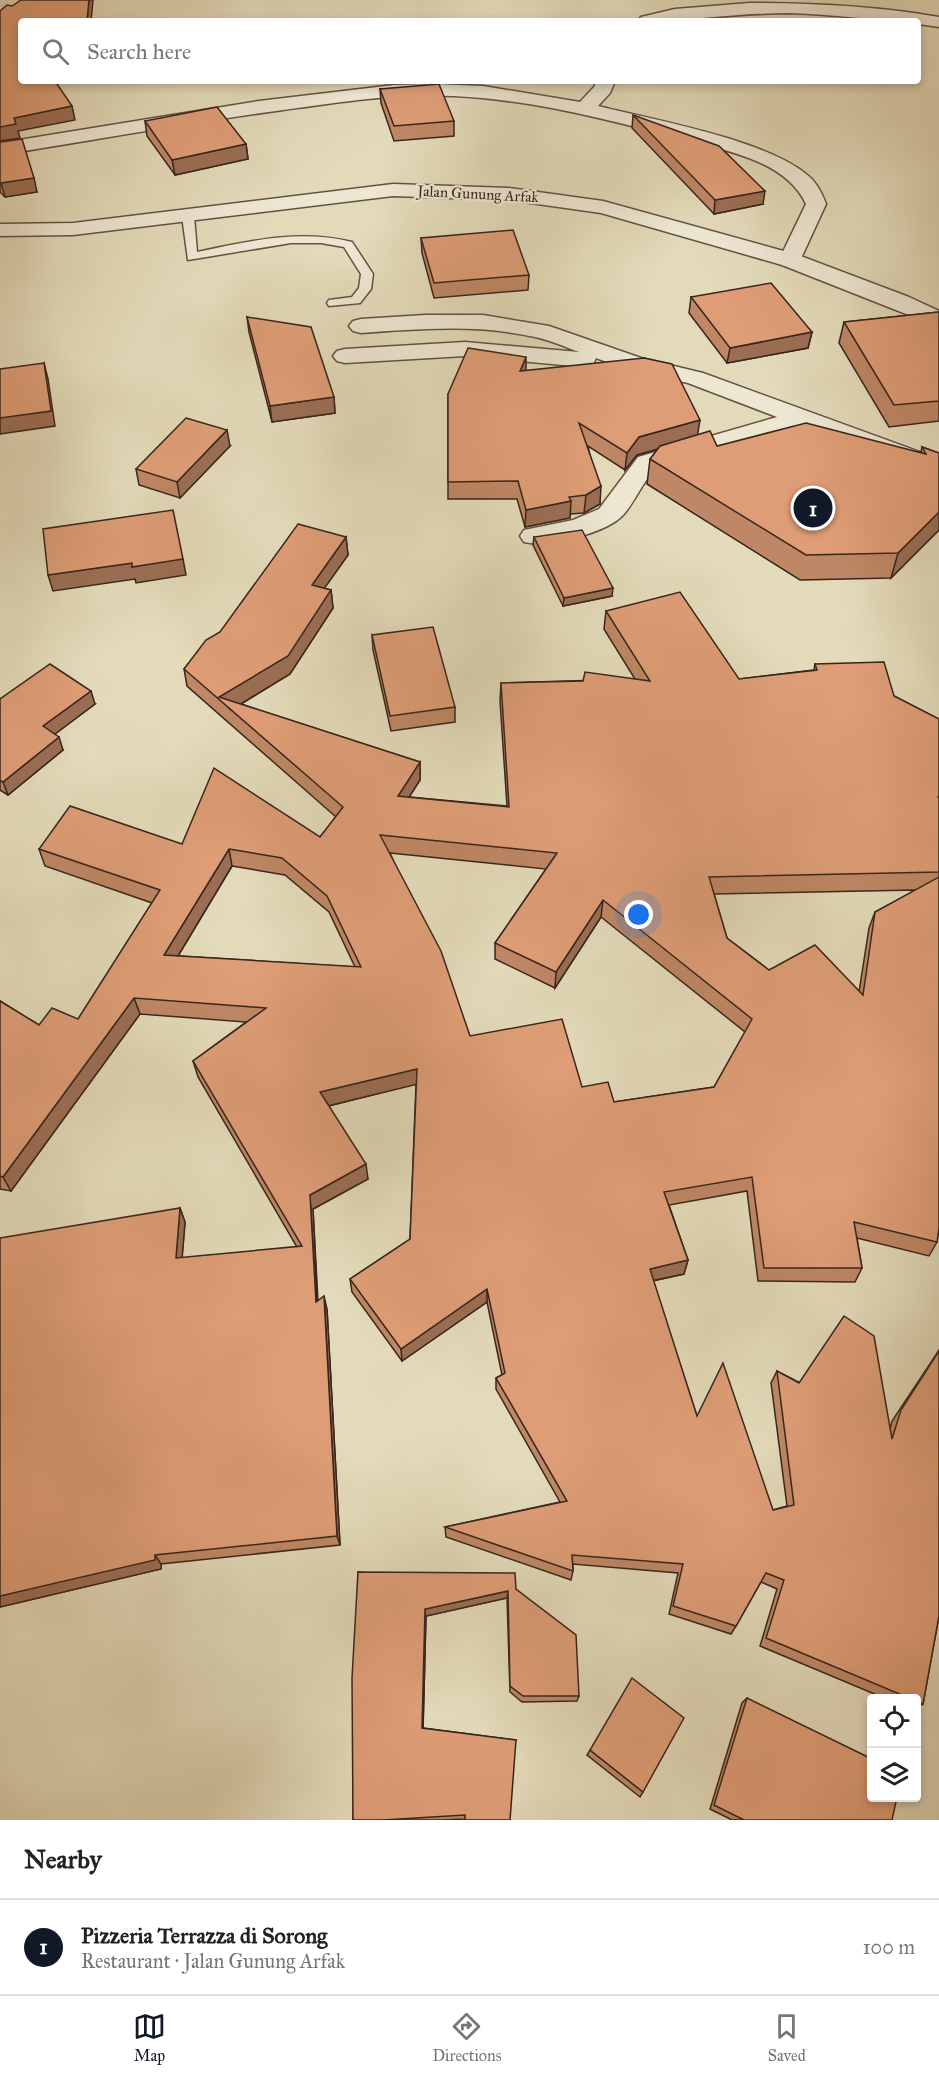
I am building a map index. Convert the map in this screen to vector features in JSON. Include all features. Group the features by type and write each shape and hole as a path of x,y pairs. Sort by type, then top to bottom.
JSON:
{"street":[{"path":"652,18 694,4 736,0 838,3 918,18"},
{"path":"921,19 939,22"},
{"path":"585,109 605,84"},
{"path":"0,149 225,111 366,93 453,90 530,98 585,109 726,145 770,161 799,178 810,191 816,204 790,260"},
{"name":"Jalan Gunung Arfak","path":"0,230 73,229 393,190 509,194 603,207 790,260 901,302 939,320"},
{"path":"361,326 425,322 483,322 541,332 634,364 695,378 939,468"},
{"path":"345,356 465,349 634,364"},
{"path":"533,536 577,527 614,510 636,472 648,463 799,418"}],"lane":[{"path":"188,216 192,257 226,249 296,240 321,239 348,245 367,274 365,289 356,300 333,303"}],"building":[{"path":"21,0 89,0 87,18 18,18 18,84 57,84 72,106 14,118 16,124 0,127 0,11 7,5 12,6"},
{"path":"439,84 454,121 394,126 380,89"},
{"path":"217,107 246,144 172,160 145,121"},
{"path":"633,115 719,146 765,191 715,200"},
{"path":"22,139 34,178 1,183 0,142"},
{"path":"513,230 529,275 434,283 421,238"},
{"path":"771,283 812,332 730,348 691,297"},
{"path":"939,312 939,401 894,405 844,322"},
{"path":"247,317 311,327 334,397 270,406"},
{"path":"468,348 526,357 520,371 644,358 672,364 700,420 639,437 627,453 579,423 601,486 586,495 569,497 571,501 526,510 518,481 448,482 448,394"},
{"path":"44,363 51,411 0,418 0,369"},
{"path":"186,418 227,430 177,482 136,469"},
{"path":"806,423 926,454 922,447 939,453 939,512 898,553 806,555 650,459 660,446 710,431 717,446"},
{"path":"173,510 183,559 132,567 132,563 48,575 43,529"},
{"path":"298,524 346,537 312,585 331,590 288,656 219,697 420,762 398,796 509,807 501,683 583,681 585,672 650,681 606,611 680,592 739,679 817,670 815,664 884,662 894,696 939,719 939,872 709,877 727,938 769,970 815,945 863,995 875,912 939,877 939,1227 937,1242 854,1222 862,1268 764,1268 752,1177 664,1192 688,1260 650,1269 697,1416 723,1363 773,1510 794,1505 777,1371 799,1383 844,1316 874,1336 892,1439 901,1410 939,1351 939,1616 923,1704 921,1703 921,1694 899,1694 766,1638 784,1580 766,1573 736,1626 673,1606 683,1564 572,1555 573,1571 445,1527 567,1501 496,1378 505,1373 487,1289 401,1349 350,1279 410,1239 417,1069 320,1092 366,1164 310,1195 316,1302 324,1296 337,1536 155,1555 155,1560 0,1596 0,1238 180,1208 176,1258 302,1246 193,1061 266,1008 134,998 3,1177 0,1176 0,1001 39,1025 52,1008 78,1019 160,890 39,849 70,806 182,844 214,768 320,837 343,807 184,669 206,640 220,632","holes":["380,835 557,853 495,943 556,972 603,900 752,1019 714,1087 614,1102 608,1082 582,1087 562,1019 470,1036 441,951","229,849 282,858 327,896 361,967 164,955"]},
{"path":"582,530 613,588 564,598 534,537"},
{"path":"433,627 455,707 390,716 372,635"},
{"path":"50,664 91,691 43,726 59,737 3,782 0,780 0,699"},
{"path":"358,1572 515,1573 516,1589 576,1635 579,1696 523,1696 510,1686 508,1591 425,1609 422,1728 516,1740 510,1820 465,1820 465,1815 353,1820 352,1678"},
{"path":"632,1678 684,1718 643,1792 590,1750"},
{"path":"747,1698 867,1757 867,1802 896,1802 892,1820 744,1820 714,1805"}],"place":[{"name":"Pizzeria Terrazza di Sorong","path":"813,508"}]}
